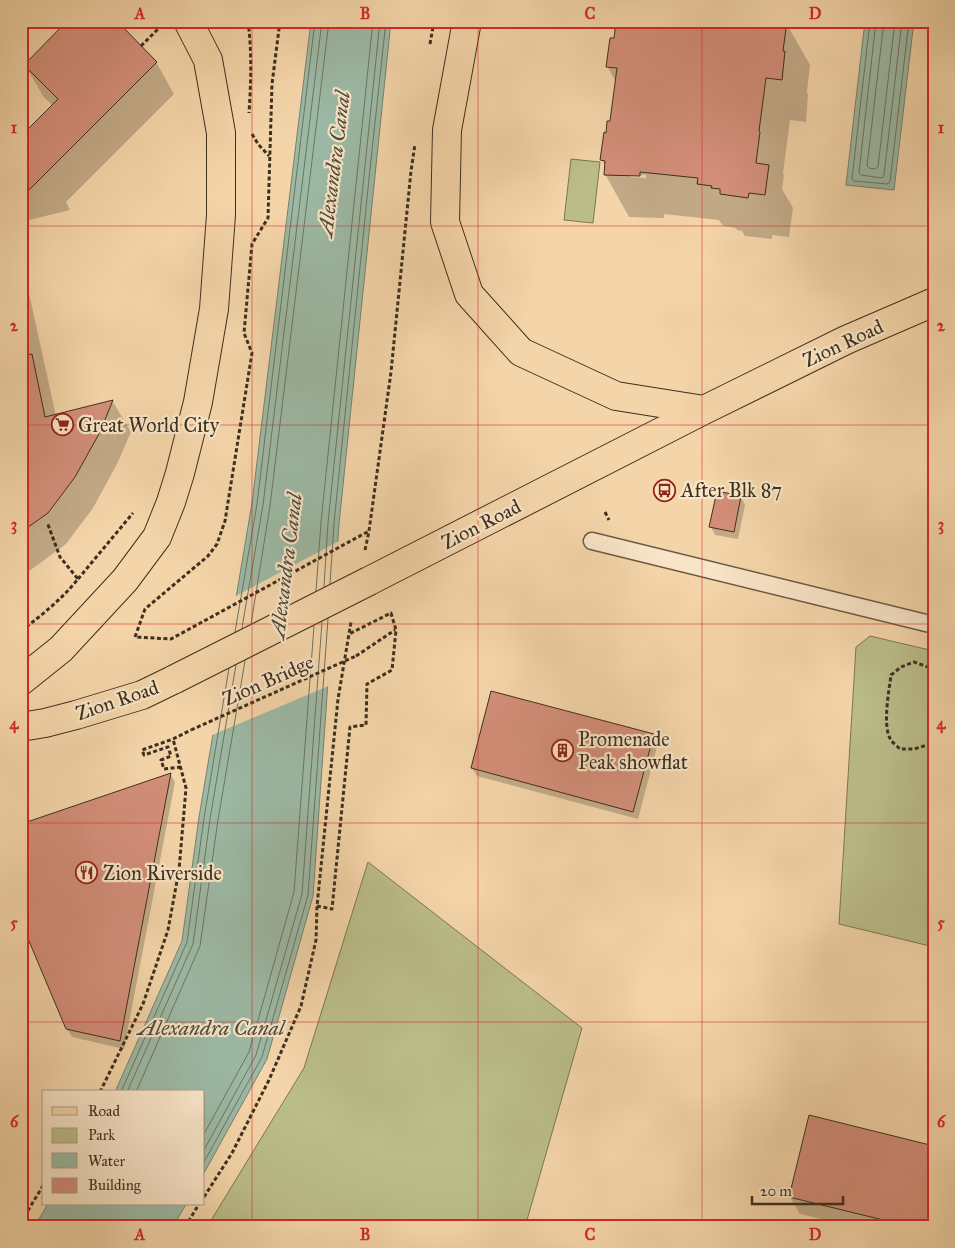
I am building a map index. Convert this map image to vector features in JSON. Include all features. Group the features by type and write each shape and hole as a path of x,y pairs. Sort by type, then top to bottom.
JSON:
{"main road":[{"path":"21,681 61,649 124,580 157,537 171,502 185,455 198,402 214,309 221,215 221,132 208,60 188,21"},
{"path":"467,21 447,130 445,222 469,294 521,352 616,396 704,410"},
{"name":"Zion Road","path":"21,726 45,723 142,695 704,410 846,340 934,302"}],"lane":[{"path":"592,541 934,624"}],"path":[{"path":"141,46 166,21"},
{"path":"248,21 252,75 249,120"},
{"path":"249,128 258,144 270,157"},
{"path":"21,631 66,594 139,506"},
{"path":"47,522 60,557 78,579"},
{"path":"135,637 171,639 369,531"},
{"path":"317,906 332,909 350,727 366,725 367,684 392,670 396,630 391,613 349,634"},
{"name":"Zion Bridge","path":"181,767 164,769 161,760 171,756 168,747 144,755 142,750 173,739 356,656 396,630"},
{"path":"934,672 914,662 901,667 891,675 887,704 887,730 891,741 900,749 914,749 934,743"},
{"path":"101,1090 143,1004 168,930 179,870 186,788 173,739"},
{"path":"21,1222 42,1187"},
{"path":"184,1227 198,1206"}],"green space":[{"path":"571,159 600,162 593,223 564,220"},
{"path":"870,636 934,651 934,947 839,924 856,647"},
{"path":"368,862 582,1028 525,1227 207,1227 304,1068"}],"water":[{"name":"Alexandra Canal","path":"311,21 391,21 339,524 313,896 267,1059 205,1171 205,1090 116,1090 182,941 199,817 252,503"},
{"path":"865,21 914,21 894,190 846,185"},
{"path":"47,1206 185,1206 173,1227 34,1227"}],"pier":[{"path":"341,540 331,685 210,736 234,597"}],"building":[{"path":"67,21 117,21 157,62 21,198 21,136 58,99 24,65"},
{"path":"616,21 787,21 782,80 766,78 759,131 756,163 769,165 765,195 749,193 748,198 720,194 720,189 697,184 698,178 640,172 640,176 604,175 605,161 600,160 604,132 606,133 607,121 610,121 617,68 606,67 610,38 614,38"},
{"name":"Great World City","path":"32,354 45,417 113,400 100,432 75,477 48,513 21,532 21,356"},
{"path":"717,491 741,496 734,532 709,527"},
{"name":"Promenade Peak showflat","path":"491,691 654,734 633,812 471,768"},
{"name":"Zion Riverside","path":"171,773 120,1041 66,1029 21,922 21,824"},
{"path":"809,1115 934,1146 934,1227 912,1227 789,1197"}],"place":[{"name":"Great World City","path":"62,425"},
{"name":"After Blk 87","path":"665,490"},
{"name":"Promenade Peak showflat","path":"562,751"},
{"name":"Zion Riverside","path":"87,873"}]}
